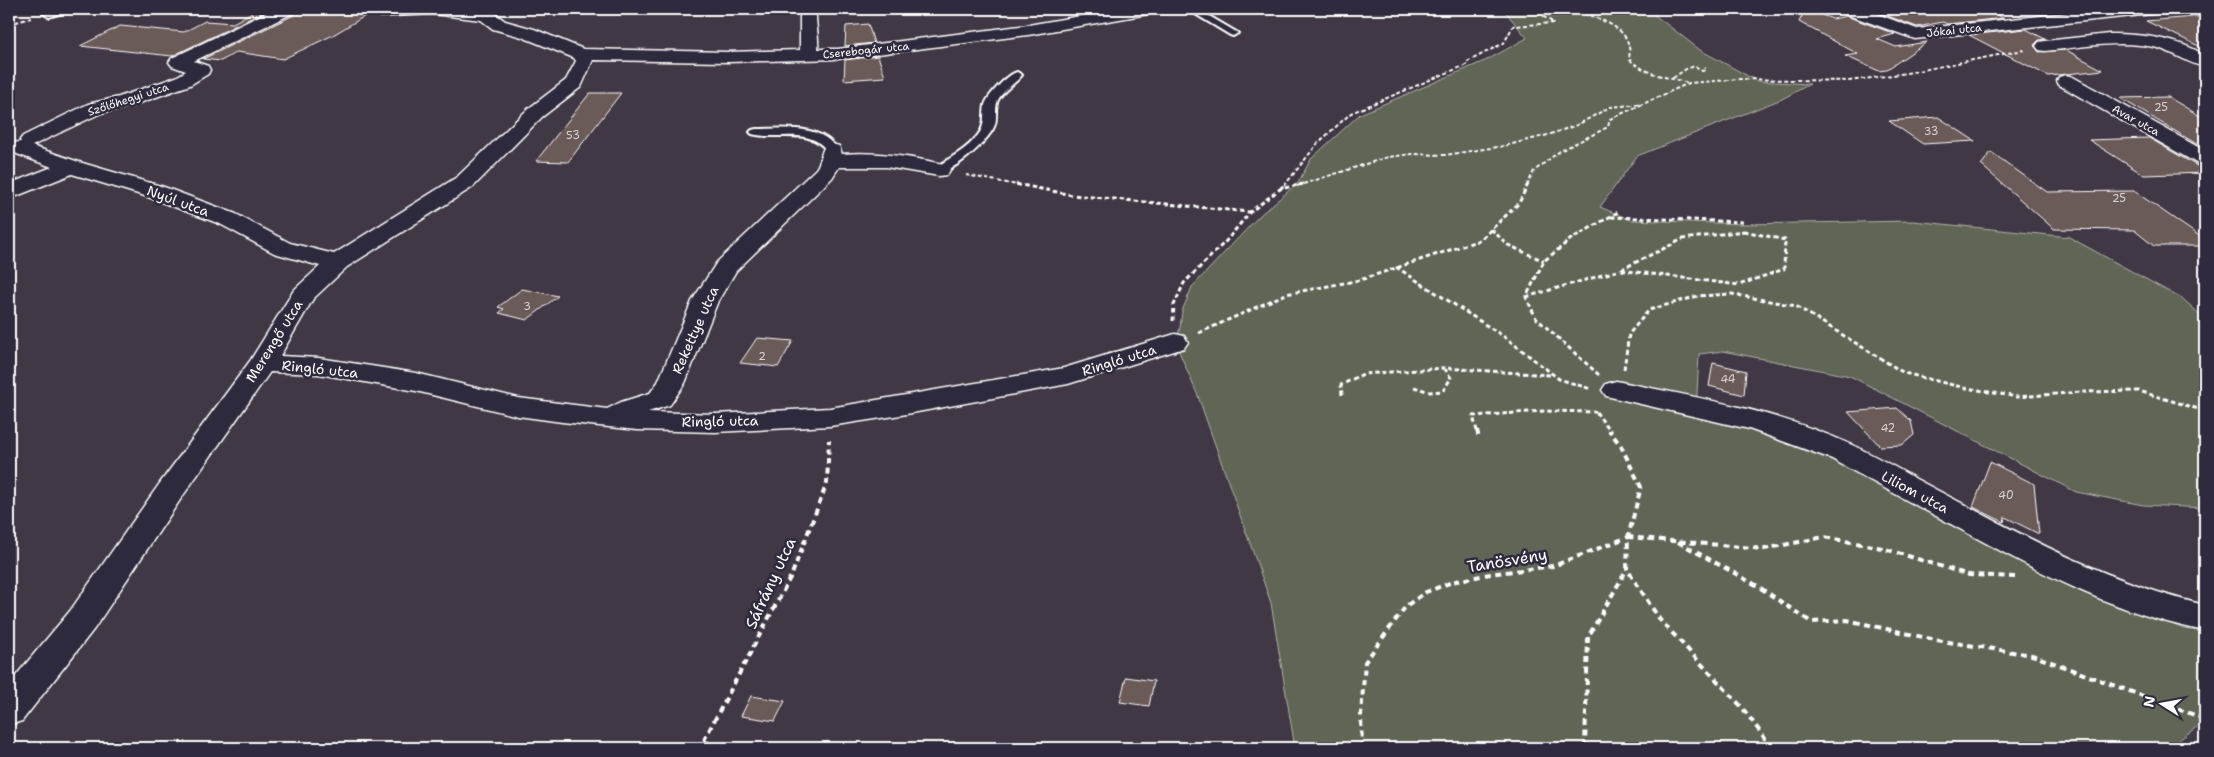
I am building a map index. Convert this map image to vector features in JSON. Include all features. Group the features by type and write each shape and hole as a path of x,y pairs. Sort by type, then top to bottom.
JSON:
{"street":[{"name":"Szőlőhegyi utca","path":"23,143 95,108 124,102 183,81 201,70 178,62 287,9"},
{"path":"441,9 489,12 499,25 528,33 581,54"},
{"path":"808,9 807,22 810,36 808,56"},
{"name":"Cserebogár utca","path":"581,54 728,57 808,56 865,52 1000,34 1148,9"},
{"name":"Jókai utca","path":"1849,9 1915,34 2152,9"},
{"path":"2060,19 2105,39"},
{"path":"2045,46 2105,39 2156,43 2173,46 2205,62"},
{"name":"Merengő utca","path":"9,710 82,620 171,490 262,364 303,295 338,262 465,182 536,113 574,83 585,61 581,54"},
{"name":"Avar utca","path":"2066,81 2205,160"},
{"name":"Nyúl utca","path":"23,143 71,167 156,192 228,219 282,248 310,257 338,262"},
{"path":"832,155 883,159 939,170"},
{"name":"Rekettye utca","path":"611,418 630,408 660,399 671,383 705,300 726,267 824,173 832,155"},
{"path":"9,192 71,167"},
{"name":"Ringló utca","path":"262,364 328,368 416,382 518,407 637,421 715,423 830,417 901,406 1068,376 1175,342"},
{"name":"Liliom utca","path":"1606,401 1684,404 1813,440 1842,452 2088,582 2182,614 2205,618"}],"lane":[{"path":"49,14 70,9"},
{"path":"381,13 441,9"},
{"path":"1191,9 1233,33"},
{"path":"939,170 967,151 986,132 992,120 991,105 997,94 1017,75"},
{"path":"756,132 816,135 826,139 832,155"}],"path":[{"path":"1531,9 1554,23 1513,26 1504,43 1467,62 1466,65 1420,82 1351,113 1318,143 1296,168 1291,179 1250,212 1226,241 1184,283 1174,305 1175,342 1221,324 1286,294 1320,286 1360,280 1480,240 1519,203 1534,171 1560,151 1608,127 1610,119 1689,83 1740,79 1849,81 1907,73 2045,46"},
{"path":"1578,11 1617,27 1630,42 1631,54 1629,59 1636,67 1649,73 1689,83"},
{"path":"1672,78 1686,69 1695,66 1702,71 1706,70 1704,67"},
{"path":"1280,189 1367,165 1388,157 1412,154 1445,155 1504,146 1548,135 1577,125 1610,107 1642,104"},
{"path":"939,170 1072,194 1250,212"},
{"path":"1526,296 1544,261 1572,239 1618,212"},
{"path":"1610,217 1743,222"},
{"path":"1491,229 1499,240 1518,251 1544,261"},
{"path":"1526,296 1620,270 1683,238 1744,231 1785,240 1784,269 1739,285 1620,270"},
{"path":"1396,267 1506,338 1552,375 1582,387 1606,401"},
{"path":"1479,440 1473,416 1544,410 1606,401 1623,374 1629,334 1649,310 1698,296 1732,294 1796,306 1904,372 1961,387 2016,397 2081,392 2140,391 2205,411"},
{"path":"1526,296 1536,318 1606,401 1615,438 1641,487 1628,537 1627,569 1588,638 1585,748"},
{"path":"1342,395 1341,385 1363,374 1444,368 1552,375"},
{"path":"1414,387 1430,392 1443,391 1450,378 1444,368"},
{"name":"Sáfrány utca","path":"697,748 703,742 792,574 826,483 830,417"},
{"path":"1628,537 1764,548 1824,538 1882,548 1969,575 2022,577"},
{"name":"Tanösvény","path":"1362,748 1365,662 1406,606 1426,592 1452,582 1490,574 1553,566 1628,537"},
{"path":"1674,541 1756,585 1812,622 1847,620 1936,640 2032,655 2088,678 2143,695 2205,719"},
{"path":"1627,569 1660,620 1741,706 1772,748"},
{"path":"703,742 738,748"}],"green space":[{"path":"1503,9 1647,9 1700,50 1757,81 1810,84 1782,99 1637,156 1600,207 1631,220 1743,224 1913,221 2069,237 2184,300 2205,319 2205,508 2143,505 2076,492 1850,376 1723,351 1699,354 1696,414 1745,424 1829,457 2029,563 2184,629 2205,632 2205,721 2168,748 1295,748 1271,603 1198,396 1175,342 1180,328 1182,311 1192,287 1260,215 1298,183 1311,159 1360,114 1487,60 1527,38"}],"building":[{"path":"258,9 270,9 172,56 80,46 120,26 184,32 205,21 233,23"},
{"path":"297,9 370,13 333,35 283,59 237,52 221,61 203,59 294,15"},
{"path":"1805,9 1833,19 1846,16 1895,34 1877,39 1896,47 1927,42 1886,70 1879,71 1845,56 1858,54 1799,22"},
{"path":"1985,9 2004,18 1947,24 1943,22 1917,27 1872,10"},
{"path":"2205,16 2205,49 2146,21"},
{"path":"868,24 874,43 845,46 846,26"},
{"path":"2026,29 2045,39 2039,40 2034,45 2039,52 2066,50 2103,70 2048,76 1969,35"},
{"path":"878,56 885,77 844,80 845,60"},
{"path":"590,93 621,93 568,162 536,161"},
{"path":"2168,97 2205,119 2205,149 2120,98"},
{"path":"1938,117 1975,141 1923,144 1889,121"},
{"path":"2149,138 2197,166 2205,168 2205,173 2144,175 2089,140"},
{"path":"1991,152 2047,192 2134,191 2205,240 2205,246 2154,246 2134,230 2054,229 1981,165"},
{"path":"522,289 558,296 527,320 499,313 504,309 498,307"},
{"path":"757,338 793,341 778,367 740,363"},
{"path":"1713,363 1746,371 1744,395 1709,386"},
{"path":"1897,408 1911,421 1914,435 1902,445 1880,446 1848,412"},
{"path":"1990,462 2034,484 2039,534 2005,517 2004,522 1973,507"},
{"path":"1126,677 1154,681 1149,706 1120,702"},
{"path":"751,696 785,701 775,721 741,716"}]}
